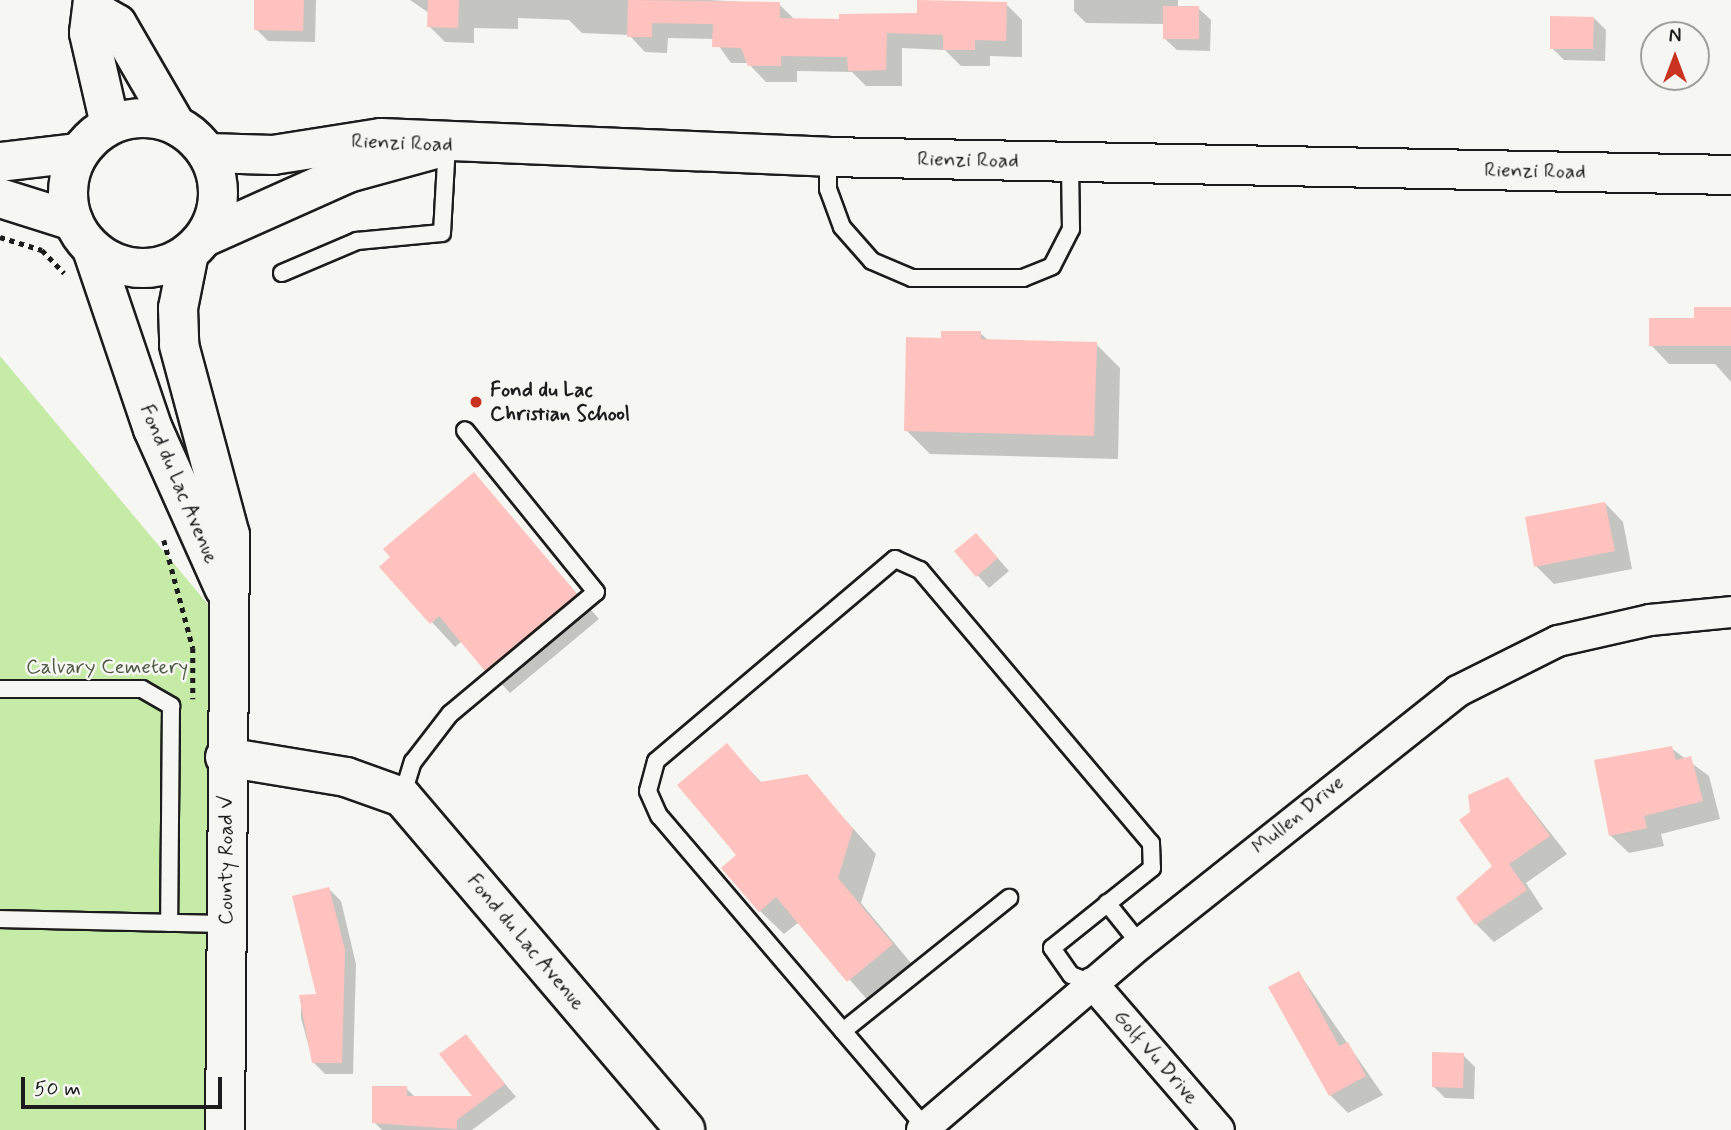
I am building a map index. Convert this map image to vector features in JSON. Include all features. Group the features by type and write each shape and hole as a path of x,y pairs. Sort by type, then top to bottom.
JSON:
{"main road":[{"path":"110,125 89,33 95,6 117,24 175,124 208,153 219,196 197,245"},
{"path":"83,235 67,193 78,153 110,125 153,118 175,124"},
{"name":"Rienzi Road","path":"208,153 273,155 381,138 447,144 828,157 1731,175"},
{"path":"0,198 83,235 130,268 151,269 348,173 447,144"},
{"path":"0,162 78,153"},
{"name":"Fond du Lac Avenue","path":"83,235 153,429 225,590"},
{"name":"Fond du Lac Avenue","path":"197,245 178,308 179,345 230,534 225,590"},
{"name":"County Road V","path":"225,590 225,1130"},
{"name":"Fond du Lac Avenue","path":"225,757 346,777 402,797 685,1130"}],"street":[{"name":"Mullen Drive","path":"923,1129 1140,944 1401,731 1496,669 1570,638 1650,620 1731,612"},
{"name":"Golf Vu Drive","path":"1092,984 1219,1130"}],"lane":[{"path":"282,273 357,241 442,233 447,144"},
{"path":"828,157 828,189 842,227 872,261 912,278 1023,278 1052,266 1071,229 1070,162"},
{"path":"402,797 412,762 450,713 596,592 465,430"},
{"path":"923,1129 659,816 649,780 665,753 895,559 920,570 1151,843 1152,868 1052,948 1071,975 1092,984"},
{"path":"0,689 142,690 167,700 174,718 169,923"},
{"path":"842,1031 1009,898"},
{"path":"1107,903 1140,944"},
{"path":"0,919 226,924"}],"path":[{"path":"0,237 42,250 69,282"},
{"path":"161,529 193,648 193,704"}],"green space":[{"name":"Calvary Cemetery","path":"0,356 216,614 208,1130 0,1130"}],"building":[{"path":"254,0 304,0 303,31 254,30"},
{"path":"428,0 459,0 458,28 427,27"},
{"path":"628,0 780,2 780,18 839,19 839,14 917,13 917,0 1007,2 1006,41 975,40 975,50 943,50 943,35 887,33 886,70 848,71 847,57 781,56 781,66 748,66 741,48 712,47 713,24 652,23 652,37 627,37"},
{"path":"1163,6 1199,6 1199,39 1163,39"},
{"path":"1550,16 1594,17 1593,49 1550,49"},
{"path":"1694,307 1731,307 1731,346 1649,346 1649,318 1694,318"},
{"path":"941,331 981,331 981,339 1097,342 1094,436 904,431 906,337 941,338"},
{"path":"474,472 577,594 485,671 439,616 430,624 379,567 390,557 383,549"},
{"path":"1605,502 1615,551 1534,567 1525,517"},
{"path":"976,533 998,558 976,577 954,551"},
{"path":"727,743 760,782 807,774 853,829 838,878 893,944 847,982 776,897 759,912 721,868 736,855 677,785"},
{"path":"1672,746 1676,760 1691,756 1703,801 1644,816 1647,828 1609,836 1594,760"},
{"path":"1508,777 1550,836 1509,864 1527,890 1475,925 1456,898 1492,866 1459,820 1470,812 1468,795"},
{"path":"329,887 345,950 342,1063 312,1063 299,995 316,994 292,896"},
{"path":"1299,971 1339,1046 1348,1042 1366,1076 1329,1096 1268,987"},
{"path":"466,1034 505,1084 457,1120 457,1129 372,1123 372,1086 407,1086 407,1096 472,1096 439,1054"},
{"path":"1432,1052 1464,1053 1463,1088 1432,1087"}],"place":[{"name":"Fond du Lac Christian School","path":"476,402"}]}
